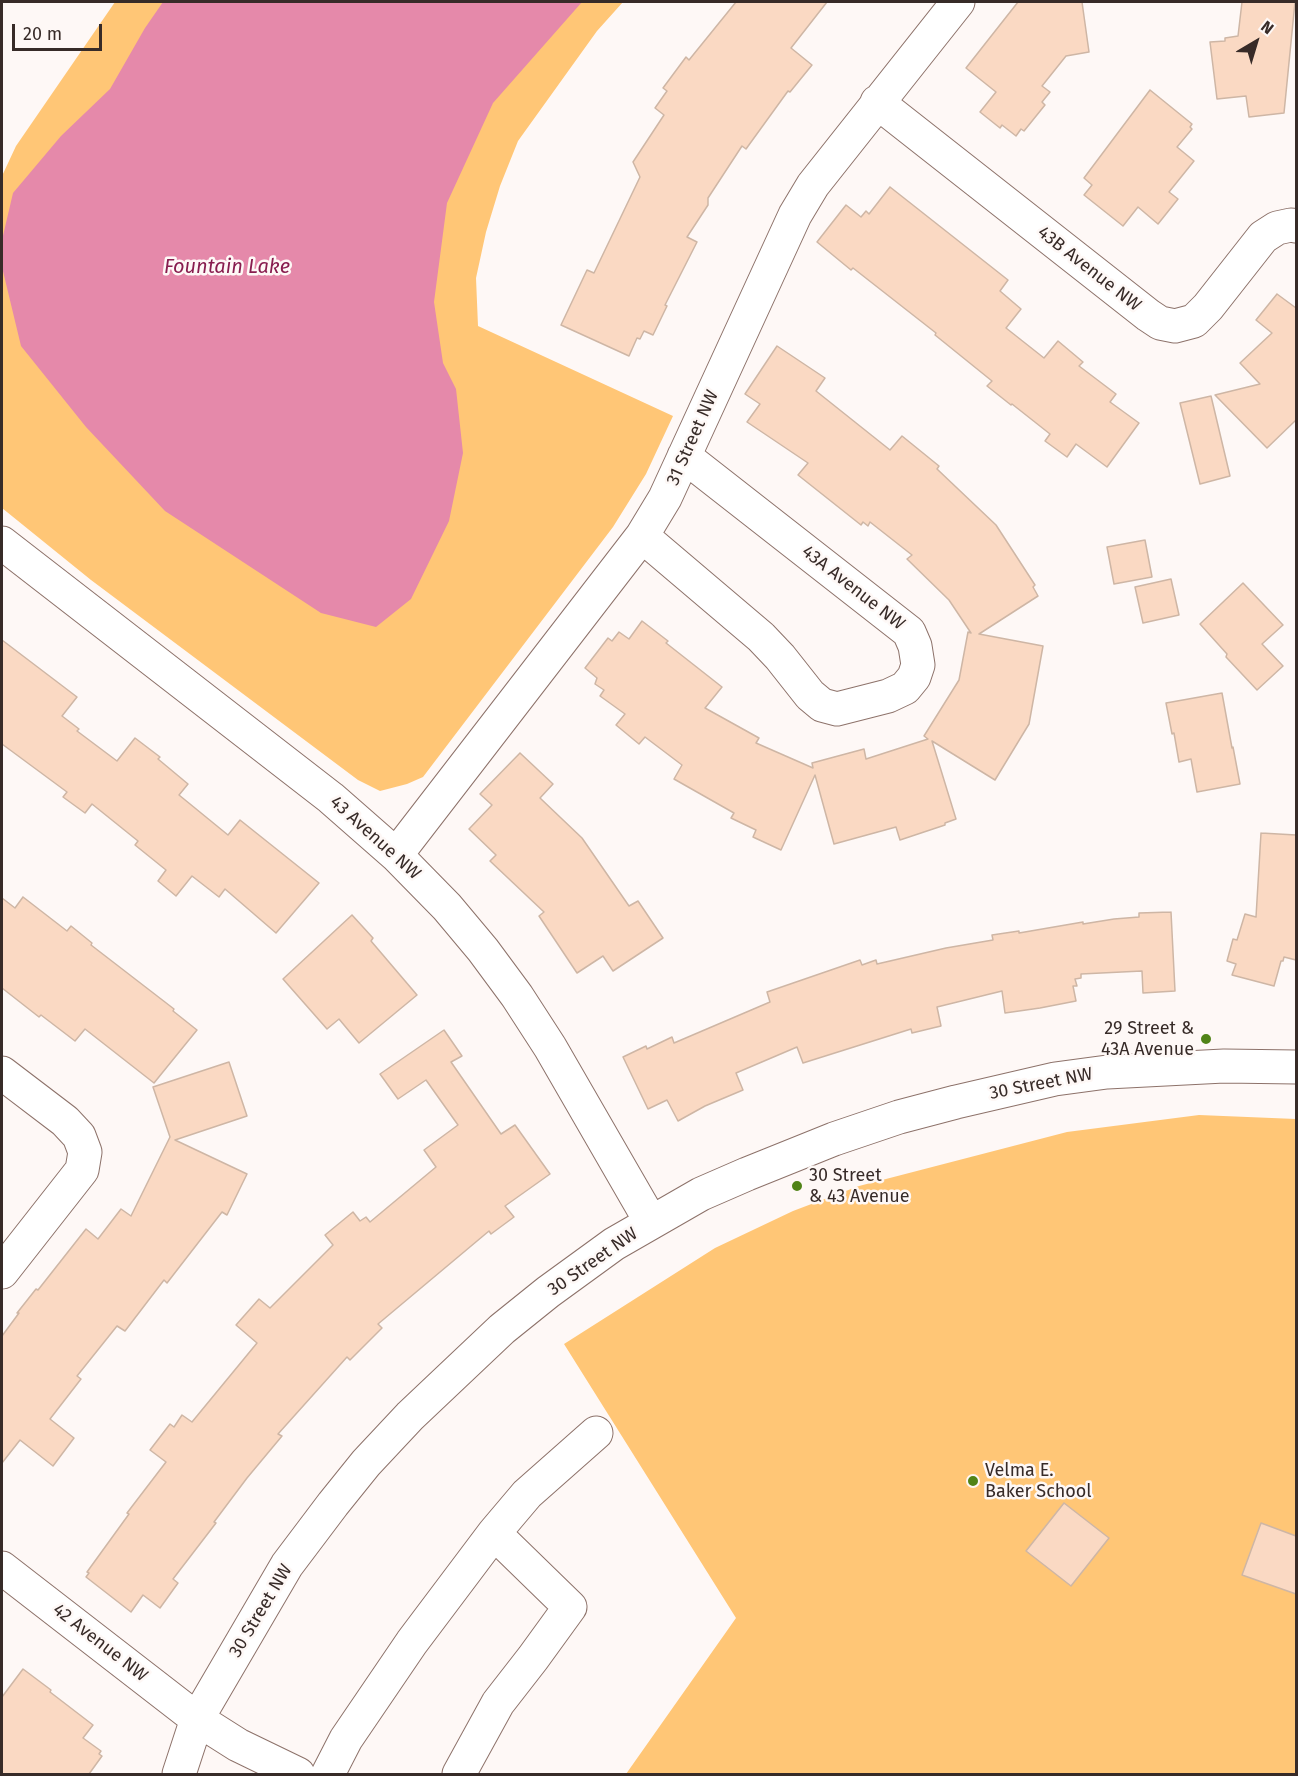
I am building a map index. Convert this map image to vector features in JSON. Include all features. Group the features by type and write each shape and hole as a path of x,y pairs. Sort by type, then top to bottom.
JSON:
{"street":[{"name":"31 Street NW","path":"396,855 642,537 665,498 795,215 813,185 958,2"},
{"name":"43B Avenue NW","path":"878,102 1160,323 1175,326 1194,321 1208,307 1263,237 1277,228 1296,226"},
{"name":"43A Avenue NW","path":"642,537 761,637 810,695 822,705 837,709 888,696 905,688 914,677 918,664 915,646 909,632 684,456"},
{"name":"43 Avenue NW","path":"2,543 332,798 396,855 447,907 517,996 550,1047 651,1222"},
{"name":"30 Street NW","path":"179,1774 197,1719 287,1565 366,1463 410,1416 502,1329 614,1244 701,1194 834,1139 899,1117 1055,1079 1107,1072 1224,1066 1296,1067"},
{"path":"2,1073 65,1121 79,1137 85,1152 82,1170 2,1272"},
{"path":"328,1774 346,1739 412,1642 494,1533 527,1494 596,1432"},
{"path":"459,1774 498,1703 570,1607 494,1533"},
{"name":"42 Avenue NW","path":"2,1568 197,1719 238,1745 298,1774"}],"shaded area":[{"name":"Fountain Lake","path":"115,2 623,2 597,31 518,141 500,186 486,232 476,278 478,326 673,416 646,474 613,527 423,777 407,784 380,791 358,780 91,580 2,508 2,176 16,146"},
{"name":"Velma E. Baker School","path":"1199,1115 1296,1119 1296,1774 626,1774 736,1618 564,1344 715,1248 793,1211 859,1186 1067,1132"}],"water":[{"name":"Fountain Lake","path":"163,2 582,2 493,103 447,203 434,302 443,363 456,389 463,453 449,521 411,599 376,627 321,613 165,511 86,427 21,346 2,267 2,240 13,193 61,136 110,89 145,28"}],"building":[{"path":"736,2 827,2 791,48 812,65 790,92 788,91 746,149 742,146 708,198 708,205 687,237 697,242 665,305 667,306 653,335 644,331 640,339 637,338 629,356 561,325 587,270 594,273 640,177 633,162 664,115 655,108 667,91 663,88 686,57 689,60"},
{"path":"1018,2 1082,2 1089,52 1066,56 1042,86 1050,92 1042,102 1045,105 1024,131 1021,129 1016,136 1002,125 1000,128 980,112 996,92 966,68"},
{"path":"1242,2 1295,2 1284,113 1249,117 1246,96 1217,99 1210,42 1225,41 1225,38 1238,36"},
{"path":"1150,90 1192,124 1190,127 1192,129 1177,147 1194,161 1169,192 1178,199 1158,224 1138,207 1123,226 1084,195 1092,185 1084,178"},
{"path":"890,187 1008,280 1000,291 1021,309 1006,328 1044,358 1058,341 1083,362 1079,366 1116,394 1110,402 1139,423 1107,467 1076,444 1067,457 1045,441 1050,434 987,386 992,381 935,335 936,333 817,242 846,205 861,217 866,211 869,214"},
{"path":"1277,294 1296,308 1296,420 1267,448 1215,395 1260,384 1240,363 1272,333 1256,320"},
{"path":"777,346 825,378 816,391 890,450 902,436 939,466 937,469 996,525 1035,585 1033,587 1038,596 979,634 1043,646 1029,724 995,780 932,741 956,819 900,840 896,827 834,844 815,775 781,850 753,837 756,830 731,818 734,813 674,779 682,765 645,737 639,744 616,725 625,714 600,696 604,690 595,684 597,678 585,668 608,638 612,641 619,632 629,639 642,621 722,687 705,708 759,738 756,743 813,768 812,763 864,749 866,759 928,739 924,736 959,680 968,632 971,633 949,600 907,559 912,555 870,522 868,526 863,522 861,525 798,475 808,463 747,422 760,404 745,394"},
{"path":"1211,396 1230,476 1200,484 1180,403"},
{"path":"1145,540 1152,577 1114,584 1107,547"},
{"path":"1171,579 1179,615 1143,623 1135,587"},
{"path":"1243,583 1283,625 1262,644 1283,666 1257,690 1226,657 1227,654 1200,624"},
{"path":"2,640 77,697 62,716 79,729 77,731 117,761 135,738 160,757 158,759 188,784 179,795 228,835 240,820 319,883 276,933 225,889 219,897 192,876 176,896 158,881 166,870 135,845 138,841 92,804 85,813 63,797 67,792 2,744"},
{"path":"1222,693 1240,784 1197,792 1191,759 1179,762 1166,703"},
{"path":"520,753 553,784 540,798 582,838 629,906 638,901 663,938 613,971 603,956 577,973 539,916 544,912 490,861 496,855 469,829 492,805 480,794"},
{"path":"1261,833 1296,835 1296,960 1284,957 1274,986 1232,975 1236,964 1227,961 1233,939 1237,940 1245,914 1256,917"},
{"path":"23,897 67,931 71,926 92,943 91,945 174,1009 173,1011 197,1030 154,1083 85,1029 75,1041 2,988 2,898 15,908"},
{"path":"1171,912 1175,991 1143,993 1142,971 1081,974 1081,978 1075,979 1077,986 1073,986 1076,1001 1005,1013 1002,991 937,1007 941,1026 912,1033 911,1029 803,1063 797,1047 736,1073 743,1090 705,1106 678,1121 667,1100 648,1109 623,1057 672,1037 674,1043 770,1002 767,992 860,960 862,965 876,960 877,964 993,940 992,935 1019,931 1019,933 1083,922 1083,924 1139,917 1139,913"},
{"path":"352,915 417,995 359,1043 339,1019 327,1029 283,979"},
{"path":"444,1030 462,1056 451,1062 501,1134 515,1125 550,1174 505,1206 514,1217 491,1234 489,1231 378,1324 382,1328 350,1360 347,1357 278,1434 282,1436 247,1478 173,1579 178,1583 160,1608 143,1595 131,1612 86,1577 89,1573 87,1572 129,1514 127,1513 166,1462 150,1450 170,1424 174,1427 182,1415 192,1422 257,1343 236,1325 259,1299 270,1308 333,1245 325,1235 353,1212 360,1221 366,1217 370,1222 436,1167 424,1150 458,1125 426,1080 398,1099 380,1074"},
{"path":"229,1062 247,1116 175,1140 247,1174 227,1215 222,1212 167,1283 164,1280 125,1331 117,1326 77,1376 81,1379 50,1419 74,1438 53,1466 20,1440 2,1463 2,1336 19,1313 17,1313 86,1229 98,1239 121,1209 131,1216 170,1137 153,1087"},
{"path":"1064,1503 1109,1538 1071,1586 1026,1551"},
{"path":"1261,1523 1296,1536 1296,1594 1242,1575"},
{"path":"23,1669 93,1725 83,1738 101,1751 99,1754 102,1756 89,1774 2,1774 2,1697"}],"place":[{"name":"29 Street & 43A Avenue","path":"1206,1039"},
{"name":"30 Street & 43 Avenue","path":"797,1186"},
{"name":"Velma E. Baker School","path":"973,1481"}]}
